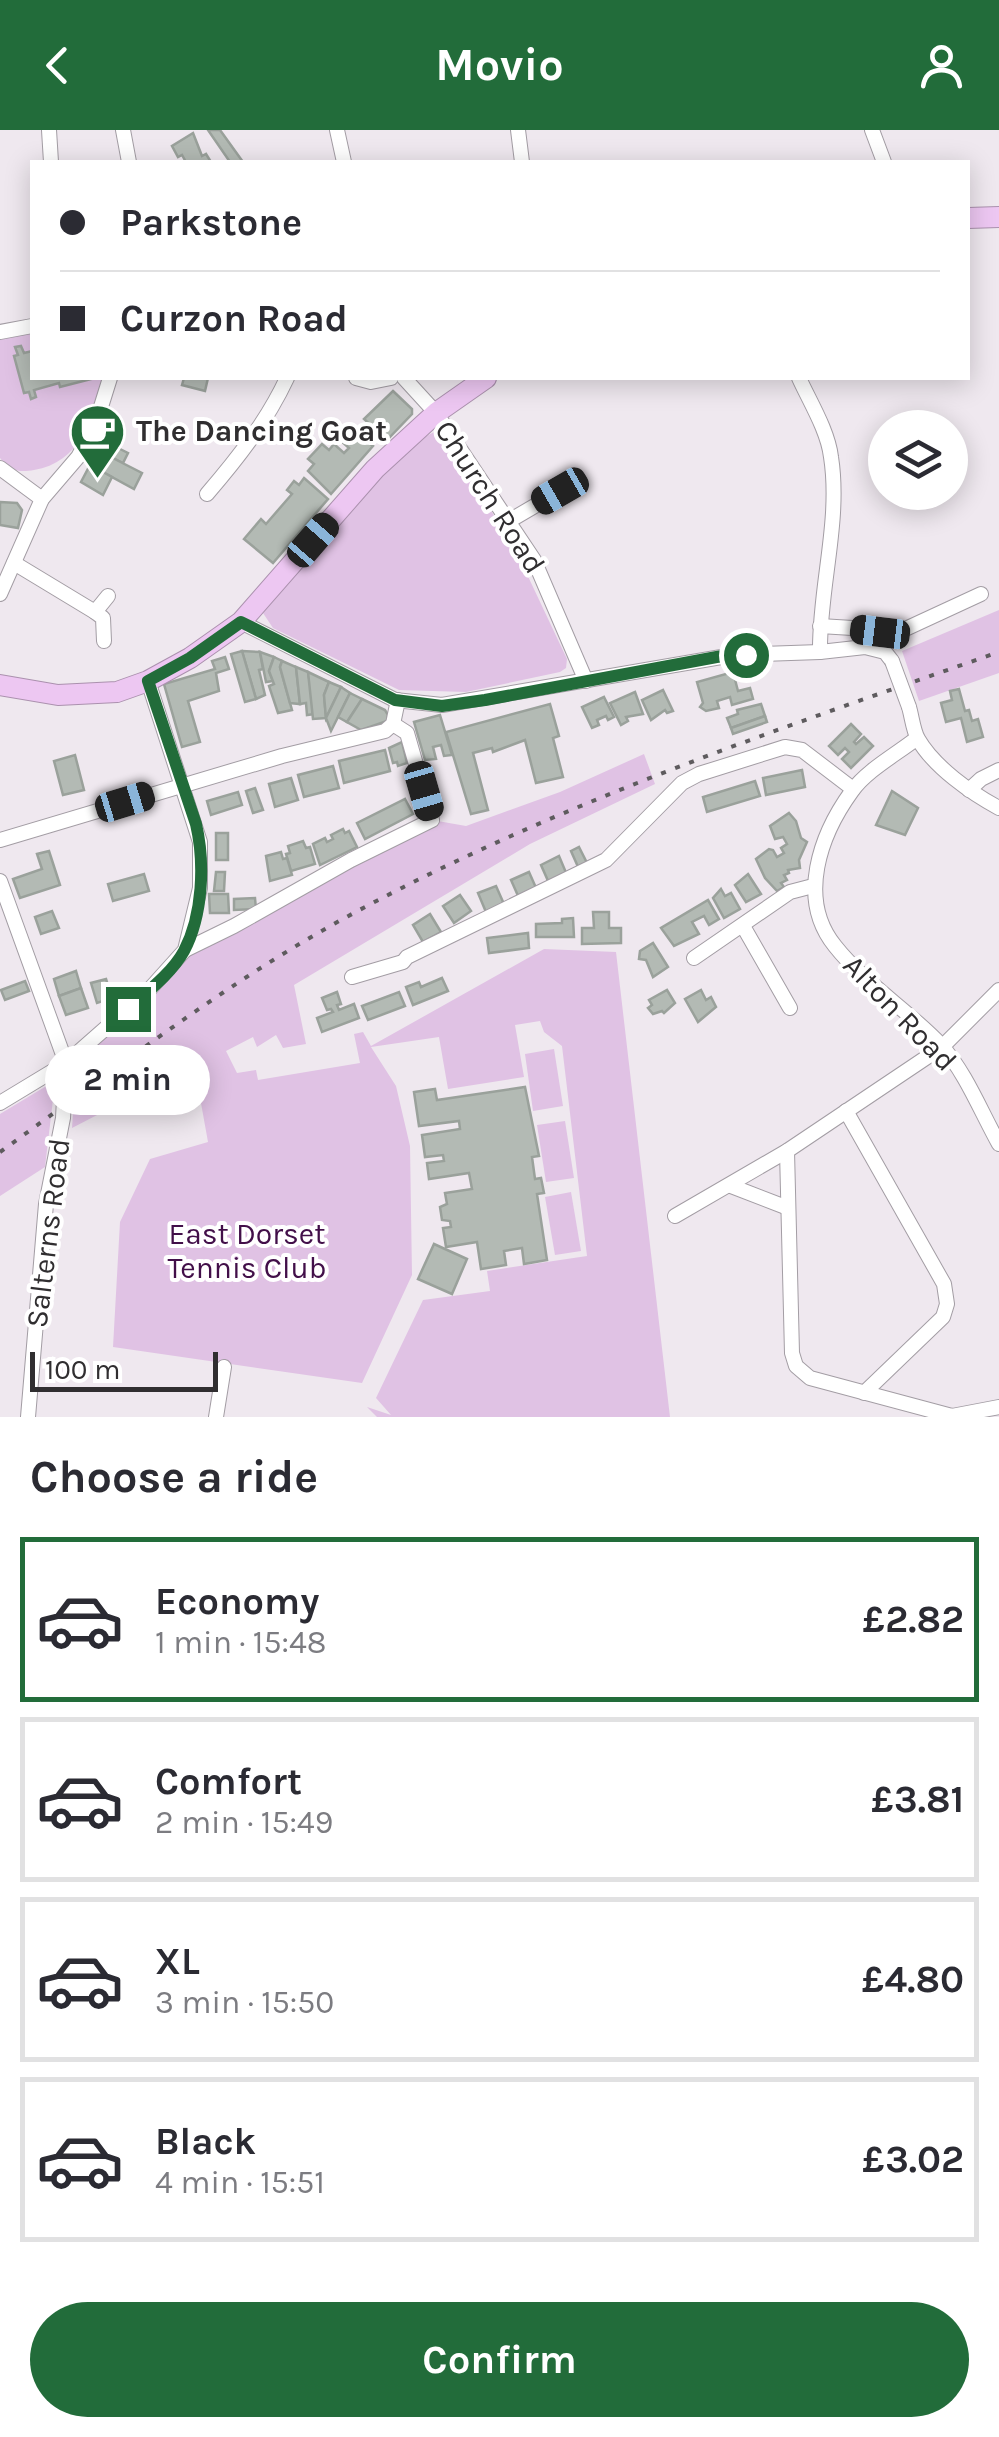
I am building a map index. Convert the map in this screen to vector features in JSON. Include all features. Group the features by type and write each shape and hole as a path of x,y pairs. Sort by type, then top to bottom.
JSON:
{"highway":[{"path":"970,218 999,217"},
{"path":"0,685 58,695 117,692 148,681 190,658 241,622 375,469 436,413 483,380"}],"street":[{"path":"49,130 51,160"},
{"path":"123,130 129,160"},
{"path":"337,130 344,160"},
{"path":"518,130 522,160"},
{"path":"872,130 883,160"},
{"path":"0,332 30,326"},
{"path":"0,594 42,498 78,456 95,426 109,380"},
{"path":"207,494 244,450 286,380"},
{"name":"Church Road","path":"406,380 436,413 534,560 586,681"},
{"path":"801,380 831,454 833,494 820,652"},
{"path":"0,468 42,498"},
{"path":"509,521 579,480"},
{"path":"14,563 103,618 104,641"},
{"path":"820,626 901,631 980,594"},
{"path":"96,612 108,596"},
{"path":"241,622 398,700 458,705 733,655 865,647 884,652 892,660 917,738 969,790 999,808"},
{"path":"148,681 200,842 195,918 185,950"},
{"path":"0,840 183,784 385,731 393,724 398,700"},
{"path":"4,1096 66,1063 149,990 185,950 432,820 407,733 393,724"},
{"path":"694,958 790,892 813,886 822,847 853,789 917,738"},
{"path":"352,978 418,957 606,860 682,783 699,774 785,748 802,750 853,789"},
{"path":"969,790 981,778 999,770"},
{"name":"Salterns Road","path":"0,881 66,1063 63,1118 46,1204 28,1417"},
{"name":"Alton Road","path":"813,886 819,915 832,942 856,970 942,1047 999,1144"},
{"path":"742,926 790,1008"},
{"path":"675,1216 788,1151 942,1047 999,990"},
{"path":"846,1111 944,1284 948,1304 943,1317 864,1393"},
{"path":"788,1151 792,1353 796,1366 810,1378 952,1416 999,1407"},
{"path":"731,1186 788,1208"},
{"path":"216,1417 224,1367"}],"green space":[{"path":"30,333 30,380 103,380 83,436 50,466 14,470 0,458 0,337"},
{"path":"437,431 446,438 516,551 567,659 566,668 560,672 466,692 399,690 273,628 263,613 374,484 421,440"},
{"path":"999,610 999,673 919,701 902,651"},
{"name":"East Dorset Tennis Club","path":"644,754 655,784 530,844 294,985 306,1044 283,1048 276,1035 257,1047 253,1037 226,1051 237,1073 256,1070 258,1080 360,1063 354,1034 363,1032 371,1046 544,949 616,952 670,1417 377,1417 367,1407 391,1415 376,1398 423,1300 490,1291 487,1271 587,1256 562,1046 544,1032 540,1021 515,1025 524,1077 448,1089 439,1037 371,1047 396,1086 410,1146 412,1275 362,1383 113,1347 120,1222 150,1159 208,1142 197,1081 153,1086 72,1128 77,1054 185,950 432,820 466,826 560,792"},
{"path":"554,1049 563,1106 533,1111 525,1054"},
{"path":"48,1085 54,1091 45,1167 0,1196 0,1114"},
{"path":"565,1121 574,1178 546,1182 537,1125"},
{"path":"571,1192 581,1251 555,1255 545,1197"}],"building":[{"path":"208,130 220,130 242,160 229,160"},
{"path":"193,133 202,156 206,154 210,160 185,160 182,155 178,157 172,146"},
{"path":"21,346 24,353 30,352 30,380 87,380 34,390 36,397 31,399 29,392 24,393 15,347"},
{"path":"183,380 208,380 205,391 182,385"},
{"path":"393,391 412,409 412,414 387,440 364,419"},
{"path":"348,428 373,446 331,494 308,471 314,464 308,459 322,444 329,450 334,444 344,453 349,448 339,439"},
{"path":"104,441 128,453 123,463 99,451"},
{"path":"99,451 142,473 134,489 90,465"},
{"name":"The Dancing Goat","path":"90,465 112,477 103,495 81,482"},
{"path":"304,478 328,499 273,563 244,539 261,519 266,524 292,494 287,490 294,481 299,485"},
{"path":"0,502 17,503 22,510 18,528 0,525"},
{"path":"242,651 260,652 263,669 259,670 265,695 256,699"},
{"path":"242,651 256,699 245,702 231,654"},
{"path":"260,652 274,657 269,671 273,681 266,682"},
{"path":"225,657 229,669 216,673 219,691 188,701 200,742 182,747 164,684 215,669 212,661"},
{"path":"274,657 282,661 280,667 292,710 278,713 269,686 274,684 269,671"},
{"path":"282,661 296,667 300,704 290,703 280,667"},
{"path":"296,667 308,672 315,714 307,715 306,703 300,704"},
{"path":"308,672 329,682 324,695 326,718 313,719"},
{"path":"733,672 738,691 750,688 753,699 732,705 730,697 717,701 719,708 706,711 700,707 703,703 697,682"},
{"path":"329,682 341,687 326,718 324,695"},
{"path":"341,687 350,693 331,731 326,718"},
{"path":"959,689 965,711 969,710 972,721 978,719 983,737 967,742 961,718 946,722 941,703 952,700 950,691"},
{"path":"663,690 673,711 665,710 651,720 642,700"},
{"path":"635,692 643,714 626,717 628,721 621,725 610,703"},
{"path":"350,693 362,699 347,722 338,717"},
{"path":"604,697 614,717 597,720 599,725 592,728 582,707"},
{"path":"362,699 385,710 387,721 361,730 347,722"},
{"path":"550,704 559,736 553,738 563,777 536,783 525,740 493,752 492,748 473,753 488,810 471,814 446,732"},
{"path":"761,704 765,716 731,728 727,718 738,714 737,710"},
{"path":"440,715 452,755 444,756 441,745 433,747 436,759 425,760 414,722"},
{"path":"765,716 767,722 733,734 731,728"},
{"path":"851,724 861,734 856,744 864,737 873,746 851,768 842,759 849,752 845,748 838,755 829,746"},
{"path":"402,742 407,763 398,766 393,763 389,748"},
{"path":"385,750 390,771 344,783 339,761"},
{"path":"75,755 84,790 63,795 54,761"},
{"path":"333,766 339,788 304,797 298,775"},
{"path":"802,770 805,787 766,795 763,778"},
{"path":"291,778 298,800 275,807 269,784"},
{"path":"755,781 760,796 707,812 703,797"},
{"path":"255,788 263,810 253,813 246,791"},
{"path":"892,791 918,808 905,835 876,825"},
{"path":"238,792 242,805 211,815 207,801"},
{"path":"405,799 413,814 365,839 357,823"},
{"path":"789,813 807,842 799,860 800,868 788,870 784,875 787,880 781,883 784,887 777,891 756,859 769,849 777,857 784,853 781,848 787,844 783,837 775,839 770,826"},
{"path":"343,829 345,833 349,831 357,847 320,865 313,844 333,839 331,835"},
{"path":"216,833 228,833 228,860 216,860"},
{"path":"303,841 306,848 310,847 315,864 291,871 288,846"},
{"path":"579,847 588,865 579,869 571,851"},
{"path":"49,851 60,885 20,898 13,879 42,869 37,854"},
{"path":"281,852 292,875 270,881 266,856"},
{"path":"559,856 567,875 549,883 541,865"},
{"path":"216,872 225,872 224,891 214,891"},
{"path":"529,872 537,890 519,898 511,880"},
{"path":"144,874 149,891 113,901 108,884"},
{"path":"748,874 761,894 746,902 735,885"},
{"path":"496,886 504,904 486,912 478,893"},
{"path":"721,889 725,896 731,893 740,909 724,918 713,898"},
{"path":"209,894 228,894 229,913 210,913"},
{"path":"460,895 471,911 454,923 443,906"},
{"path":"255,898 256,909 234,910 234,899"},
{"path":"708,900 719,919 709,925 704,916 692,922 699,934 674,946 661,928"},
{"path":"52,911 59,928 41,934 35,917"},
{"path":"593,912 609,912 609,928 621,928 621,943 582,944 582,928 594,928"},
{"path":"430,914 441,932 423,942 413,925"},
{"path":"573,918 574,937 536,937 536,924 562,923 562,919"},
{"path":"528,933 529,948 489,953 487,938"},
{"path":"653,943 668,967 653,977 646,960 639,959 640,951"},
{"path":"76,971 81,988 59,996 54,979"},
{"path":"442,978 448,991 413,1005 406,987 419,982 421,987"},
{"path":"106,979 112,998 97,1003 91,983"},
{"path":"25,981 29,991 5,1000 1,990"},
{"path":"81,988 88,1008 66,1015 59,996"},
{"path":"667,990 675,1003 664,1013 653,1014 648,1008 652,1005 649,1000"},
{"path":"701,990 716,1007 698,1022 685,999"},
{"path":"337,992 339,1010 354,1004 359,1018 322,1032 317,1018 333,1012 327,1010 322,998"},
{"path":"399,992 405,1006 368,1020 362,1006"},
{"path":"525,1087 539,1156 532,1157 535,1179 541,1178 544,1193 537,1194 547,1260 524,1264 522,1248 504,1251 506,1265 481,1269 477,1242 446,1247 443,1228 451,1227 450,1221 442,1220 440,1207 447,1204 445,1193 472,1189 469,1173 429,1179 427,1163 444,1161 443,1155 425,1157 422,1135 460,1129 459,1121 419,1126 414,1092 435,1089 437,1100"},
{"path":"434,1244 467,1259 452,1294 418,1279"}],"railway":[{"path":"0,1152 246,977 412,883 493,844 660,774 999,652"}],"place":[{"name":"The Dancing Goat","path":"97,480"}],"route":[{"path":"128,1009 185,950 200,888 196,824 148,681 190,658 241,622 395,700 442,706 746,655"}]}
